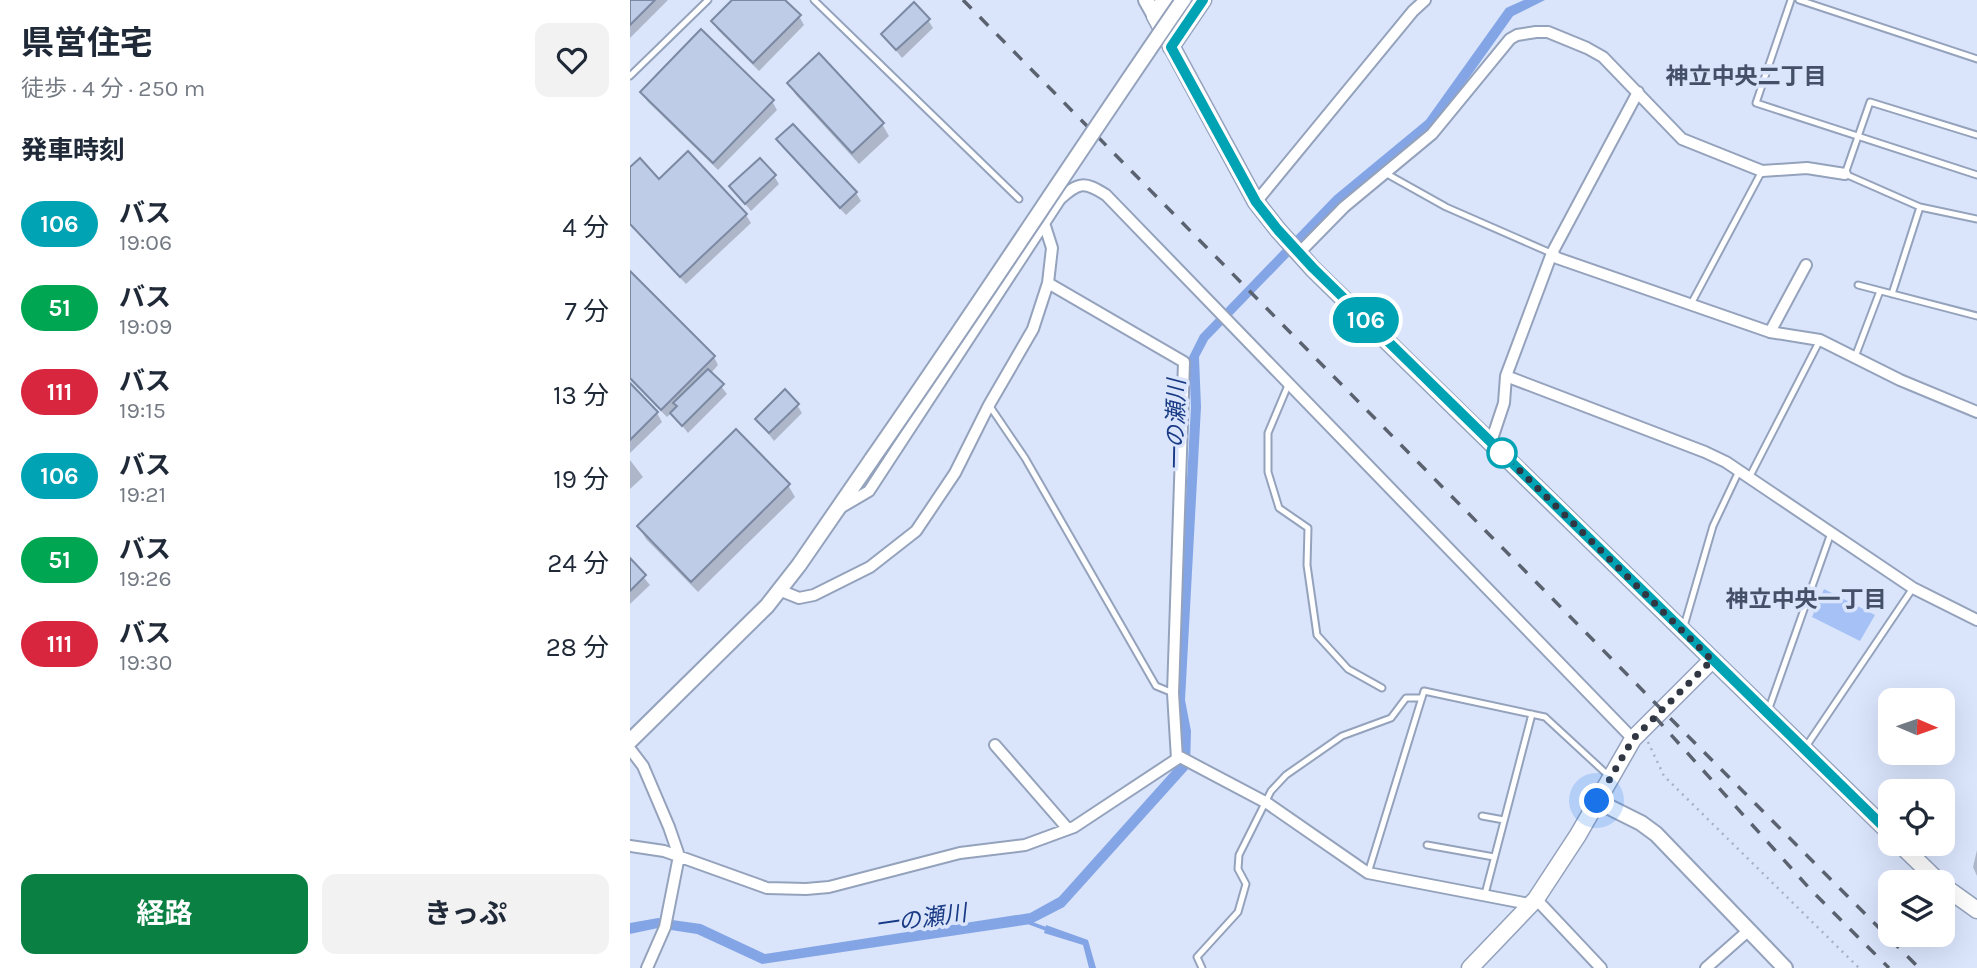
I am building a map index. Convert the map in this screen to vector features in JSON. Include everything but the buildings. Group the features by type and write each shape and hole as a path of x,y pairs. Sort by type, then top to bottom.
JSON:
{"main road":[{"path":"1165,0 1154,16 1256,202 1299,253 1878,821"},
{"path":"1171,47 1203,0"},
{"path":"1470,968 1533,902 1578,835 1638,734 1712,660"},
{"path":"1913,856 1927,870"},
{"path":"1955,894 1977,910"}],"street":[{"path":"1146,0 1154,16"},
{"path":"630,741 734,639 779,590 958,336 1065,172 1183,0"},
{"path":"1256,202 1413,11 1425,0"},
{"path":"1299,253 1344,207 1432,134 1510,39 1536,32 1548,32 1604,57 1682,139 1762,171 1808,168 1845,174"},
{"path":"1491,442 1504,403 1506,376 1552,253 1638,92"},
{"path":"835,511 869,491 1060,199 1074,186 1090,185 1106,195 1638,734"},
{"path":"779,590 799,598 814,595 870,567 916,531 955,473 989,405 1033,329 1048,283 1052,248 1044,223"},
{"path":"1552,253 1557,258 1770,332 1820,341 1900,380 1977,412"},
{"path":"1770,332 1806,265"},
{"path":"1048,283 1184,362 1172,694 1177,759"},
{"path":"1506,376 1705,452 1739,471 1913,588 1977,620"},
{"path":"995,745 1068,829"},
{"path":"630,749 643,766 670,827 679,856 668,916 647,968"},
{"path":"630,846 664,851 767,888 806,889 842,884 960,853 1025,845 1068,829 1180,757 1264,802 1368,873 1484,896 1533,902 1601,968"},
{"path":"1597,801 1641,823 1656,834 1785,968"},
{"path":"1706,968 1749,930"}],"lane":[{"path":"630,76 708,0"},
{"path":"814,0 1019,199"},
{"path":"1791,0 1756,103 1977,175"},
{"path":"1799,0 1977,59"},
{"path":"1977,135 1870,102 1845,174 1920,207 1977,219"},
{"path":"1690,304 1762,171"},
{"path":"1384,172 1446,207 1552,253"},
{"path":"1892,294 1920,207"},
{"path":"1858,285 1977,316"},
{"path":"1855,358 1880,291"},
{"path":"1749,478 1820,341"},
{"path":"1289,383 1268,433 1268,472 1279,508 1308,528 1307,565 1317,635 1348,669 1382,688"},
{"path":"989,405 1025,458 1156,686 1172,694"},
{"path":"1682,630 1713,526 1739,471"},
{"path":"1767,713 1831,533"},
{"path":"1805,749 1913,588"},
{"path":"1368,873 1424,691 1545,717 1611,777"},
{"path":"1202,968 1197,957 1238,912 1246,884 1238,869 1239,855 1264,802 1286,775 1342,736 1391,718 1406,698 1422,698"},
{"path":"1484,896 1532,714"},
{"path":"1482,816 1504,820"},
{"path":"1427,845 1494,857"}],"path":[{"path":"1638,734 1664,776 1859,968"}],"shaded area":[{"path":"1524,0 1545,0 1513,16 1434,127 1342,202 1208,340 1199,357 1201,407 1185,700 1191,731 1190,767 1064,907 1031,924 762,964 697,934 658,928 630,934 630,923 658,918 701,924 765,954 1030,913 1059,897 1180,762 1181,733 1175,701 1191,407 1189,357 1200,335 1334,196 1426,120 1506,8"},
{"path":"1824,589 1875,615 1860,641 1812,617"},
{"path":"1046,925 1088,940 1096,968 1089,968 1083,945 1044,933"}],"waterway":[{"path":"1030,923 1049,930"}],"railway":[{"path":"963,0 1919,968"},
{"path":"1655,717 1810,889 1889,968"}],"bus line":[{"name":"106","path":"1203,0 1171,47 1256,202 1278,230 1313,268 1878,821"}],"district":[{"name":"神立中央二丁目","path":"1746,76"},
{"name":"神立中央一丁目","path":"1806,599"}],"route":[{"path":"1502,453 1712,660 1633,739 1597,801"}],"water label":[{"name":"一の瀬川","path":"1176,425"},
{"name":"一の瀬川","path":"921,919"}]}
